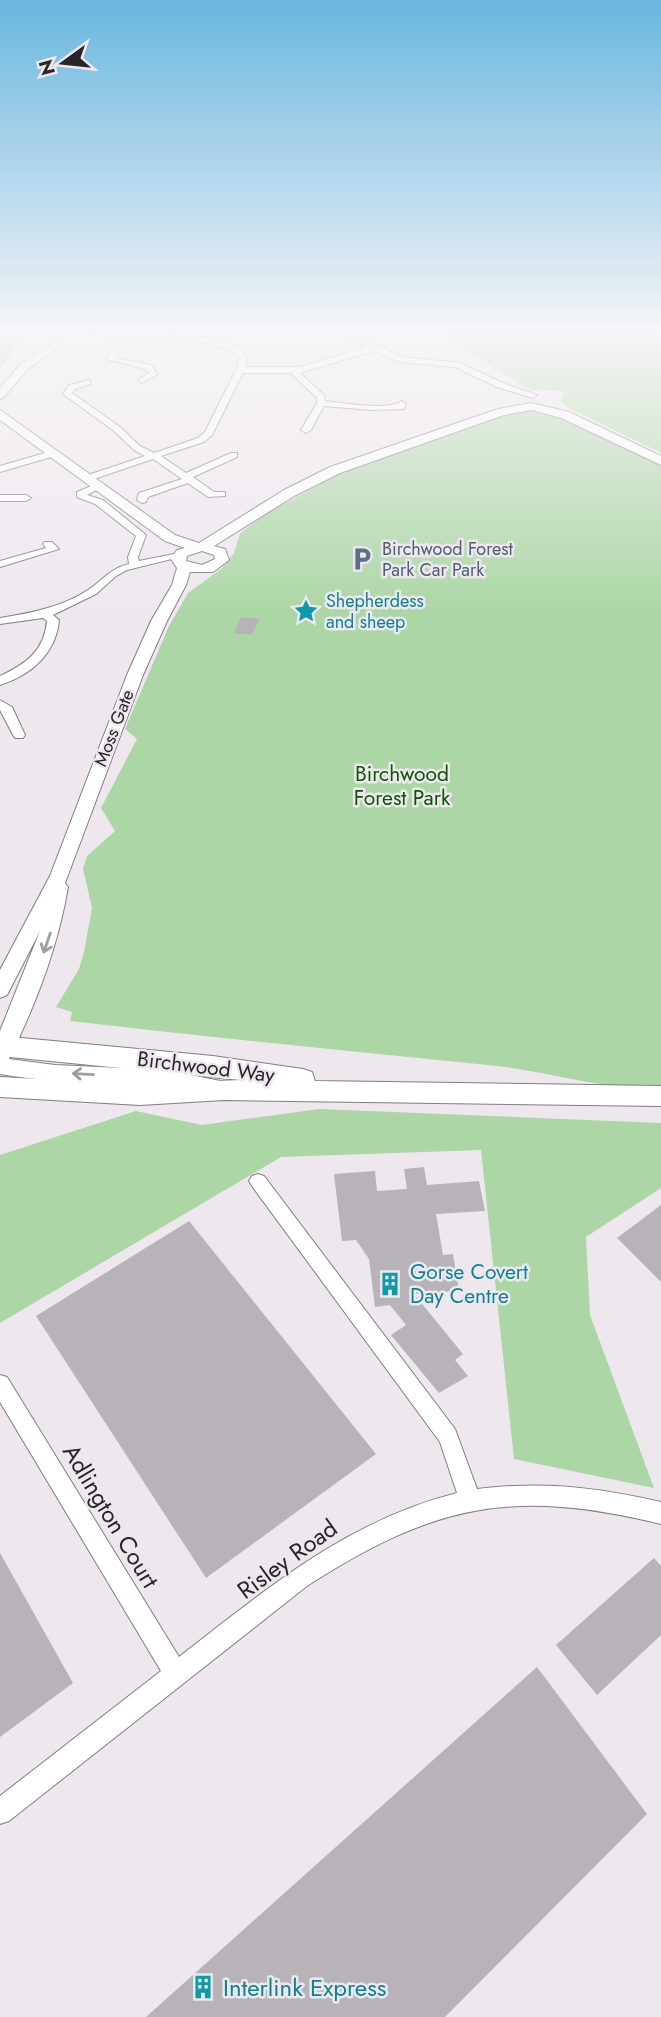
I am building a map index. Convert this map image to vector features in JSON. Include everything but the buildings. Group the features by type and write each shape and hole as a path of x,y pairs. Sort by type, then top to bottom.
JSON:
{"main road":[{"name":"Birchwood Way","path":"1,1054 213,1066 412,1094"},
{"name":"Birchwood Way","path":"0,1087 56,1091 179,1093 224,1090 661,1096"}],"street":[{"path":"16,425 170,538 219,552"},
{"path":"111,425 137,448 212,495 220,494"},
{"path":"135,565 133,557 141,534 99,502 82,497 81,494 93,482 188,446 205,437 211,425"},
{"path":"306,430 309,425"},
{"path":"0,621 45,614 92,592 112,574 135,565 182,560 268,505 323,475 465,425"},
{"path":"586,425 661,461"},
{"path":"0,469 55,453"},
{"path":"142,500 143,495 188,478 234,455"},
{"path":"0,498 28,499"},
{"path":"179,585 222,560 219,552 228,533"},
{"path":"170,538 182,560 197,570 211,568"},
{"path":"3,560 54,549 48,544"},
{"name":"Moss Gate","path":"0,990 59,876 130,686 159,621 179,585 182,560"},
{"path":"0,681 39,660 53,635 53,621 45,614"},
{"path":"0,704 8,710 19,735"},
{"name":"Moss Gate","path":"1,1054 50,933 58,899 59,876"},
{"path":"1,1054 49,1072 189,1080 224,1090"},
{"path":"258,1181 447,1436 470,1499"},
{"name":"Adlington Court","path":"0,1384 177,1675"},
{"name":"Risley Road","path":"0,1812 339,1550 418,1513 470,1499 517,1493 616,1500 661,1513"}],"green space":[{"name":"Birchwood Forest Park","path":"473,425 576,425 661,465 661,1090 617,1087 488,1065 70,1021 72,1012 56,1007 79,969 84,952 92,908 83,869 87,856 115,831 101,808 137,739 125,729 169,626 188,593 221,569 234,553 240,533 267,513 333,477 375,458"},
{"path":"604,425 661,425 661,453"},
{"path":"319,1109 661,1123 661,1188 586,1237 590,1315 654,1488 514,1459 481,1150 281,1157 0,1323 0,1155 136,1111 202,1125"}],"place":[{"name":"Birchwood Forest Park Car Park","path":"362,559"},
{"name":"Shepherdess and sheep","path":"306,611"},
{"name":"Gorse Covert Day Centre","path":"390,1284"},
{"name":"Interlink Express","path":"203,1987"}]}
